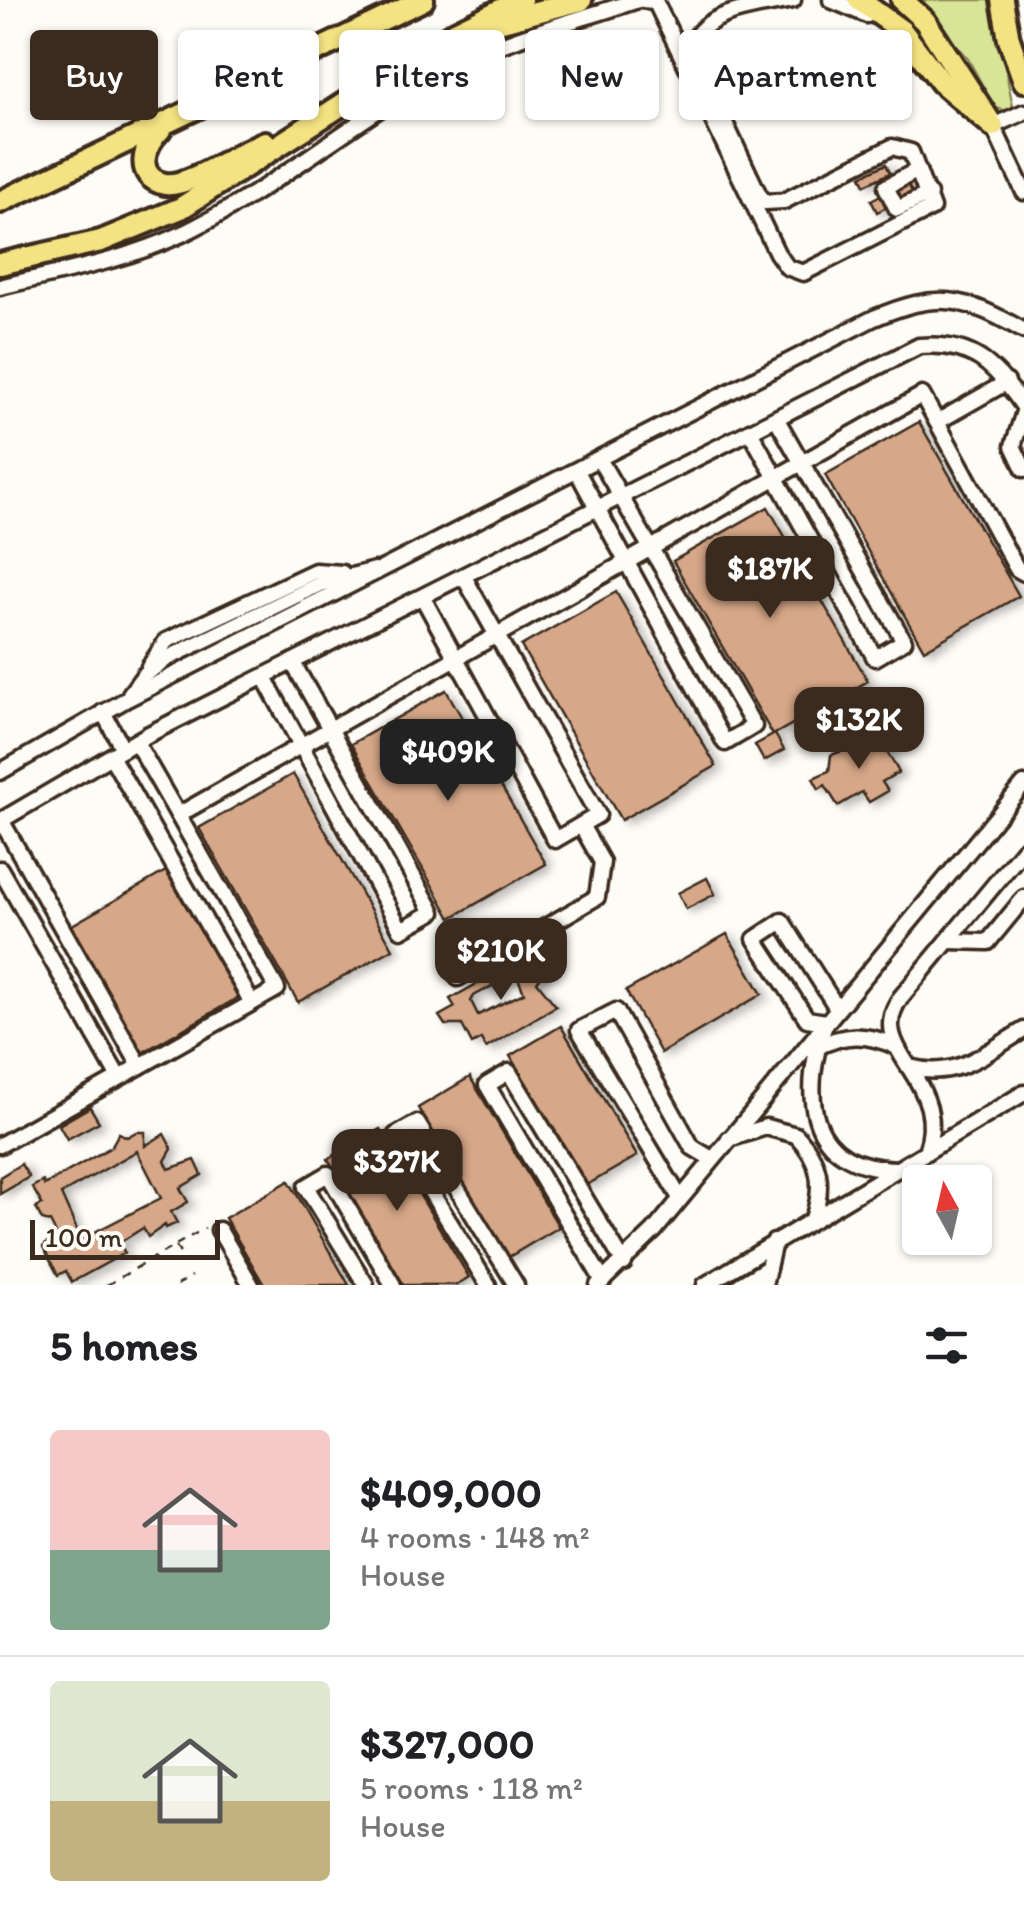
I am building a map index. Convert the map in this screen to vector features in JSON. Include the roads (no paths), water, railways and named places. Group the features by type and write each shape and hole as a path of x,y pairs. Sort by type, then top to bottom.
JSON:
{"highway":[{"path":"0,202 424,0"},
{"path":"459,30 521,0"},
{"path":"463,30 582,0"},
{"path":"859,0 902,32 959,101 993,126"},
{"path":"902,0 925,21 952,58 993,126"},
{"path":"1002,0 1009,40 1024,82"},
{"path":"0,264 140,228 181,208 339,104"},
{"path":"165,125 144,152 144,166 152,178 167,184 185,182 237,152 296,131"}],"lane":[{"path":"0,287 126,256 181,234 267,186 451,67 511,40 640,0 656,3 666,18 745,192 787,267 803,273 924,216 932,208 910,152 892,146 784,201 765,202 759,195 691,50 693,36 706,24 733,14 793,0"},
{"path":"831,0 861,11 920,56"},
{"path":"1024,112 993,126 1024,192"},
{"path":"918,170 886,187 897,208 929,194"},
{"path":"0,772 127,698 916,300 946,299 991,312 1024,331"},
{"path":"140,1066 1,821 124,749 919,346 943,344 978,353 1007,382 1024,409 1013,446 1024,469"},
{"path":"938,422 1007,382"},
{"path":"178,814 922,395 1018,569 1024,573"},
{"path":"750,431 875,658 904,641 776,418"},
{"path":"576,471 725,744 754,726 599,459"},
{"path":"127,698 166,641 315,571 348,574 385,568"},
{"path":"423,598 556,840 598,815 464,578"},
{"path":"264,677 401,930 433,912 293,663"},
{"path":"103,712 252,1004"},
{"path":"0,1144 277,989 178,814 124,749"},
{"path":"624,1263 509,1072 487,1085 600,1283 624,1263 680,1198 1024,784"},
{"path":"458,978 596,897 602,862 581,825"},
{"path":"925,1152 932,1134 931,1112 895,1046 890,1027 892,1009 1024,850"},
{"path":"0,869 118,1078"},
{"path":"948,941 988,942 1024,898"},
{"path":"826,1022 807,1019 755,939 782,921 837,1008"},
{"path":"680,1198 579,1030 616,1011 692,1147 712,1159"},
{"path":"826,1022 816,1047 808,1092 814,1112 838,1152 872,1168 897,1169"},
{"path":"909,1067 936,1074 959,1068 1024,1030"},
{"path":"788,1067 816,1047 853,1035 874,1037 895,1046"},
{"path":"705,1285 1024,1094"},
{"path":"488,1285 396,1136 418,1123 516,1285"},
{"path":"729,1139 766,1127 796,1135 810,1150 820,1171 820,1198 814,1219"},
{"path":"366,1285 306,1187 328,1174 393,1285"},
{"path":"220,1230 251,1285"},
{"path":"764,1285 774,1242"},
{"path":"740,1285 768,1268"}]}
